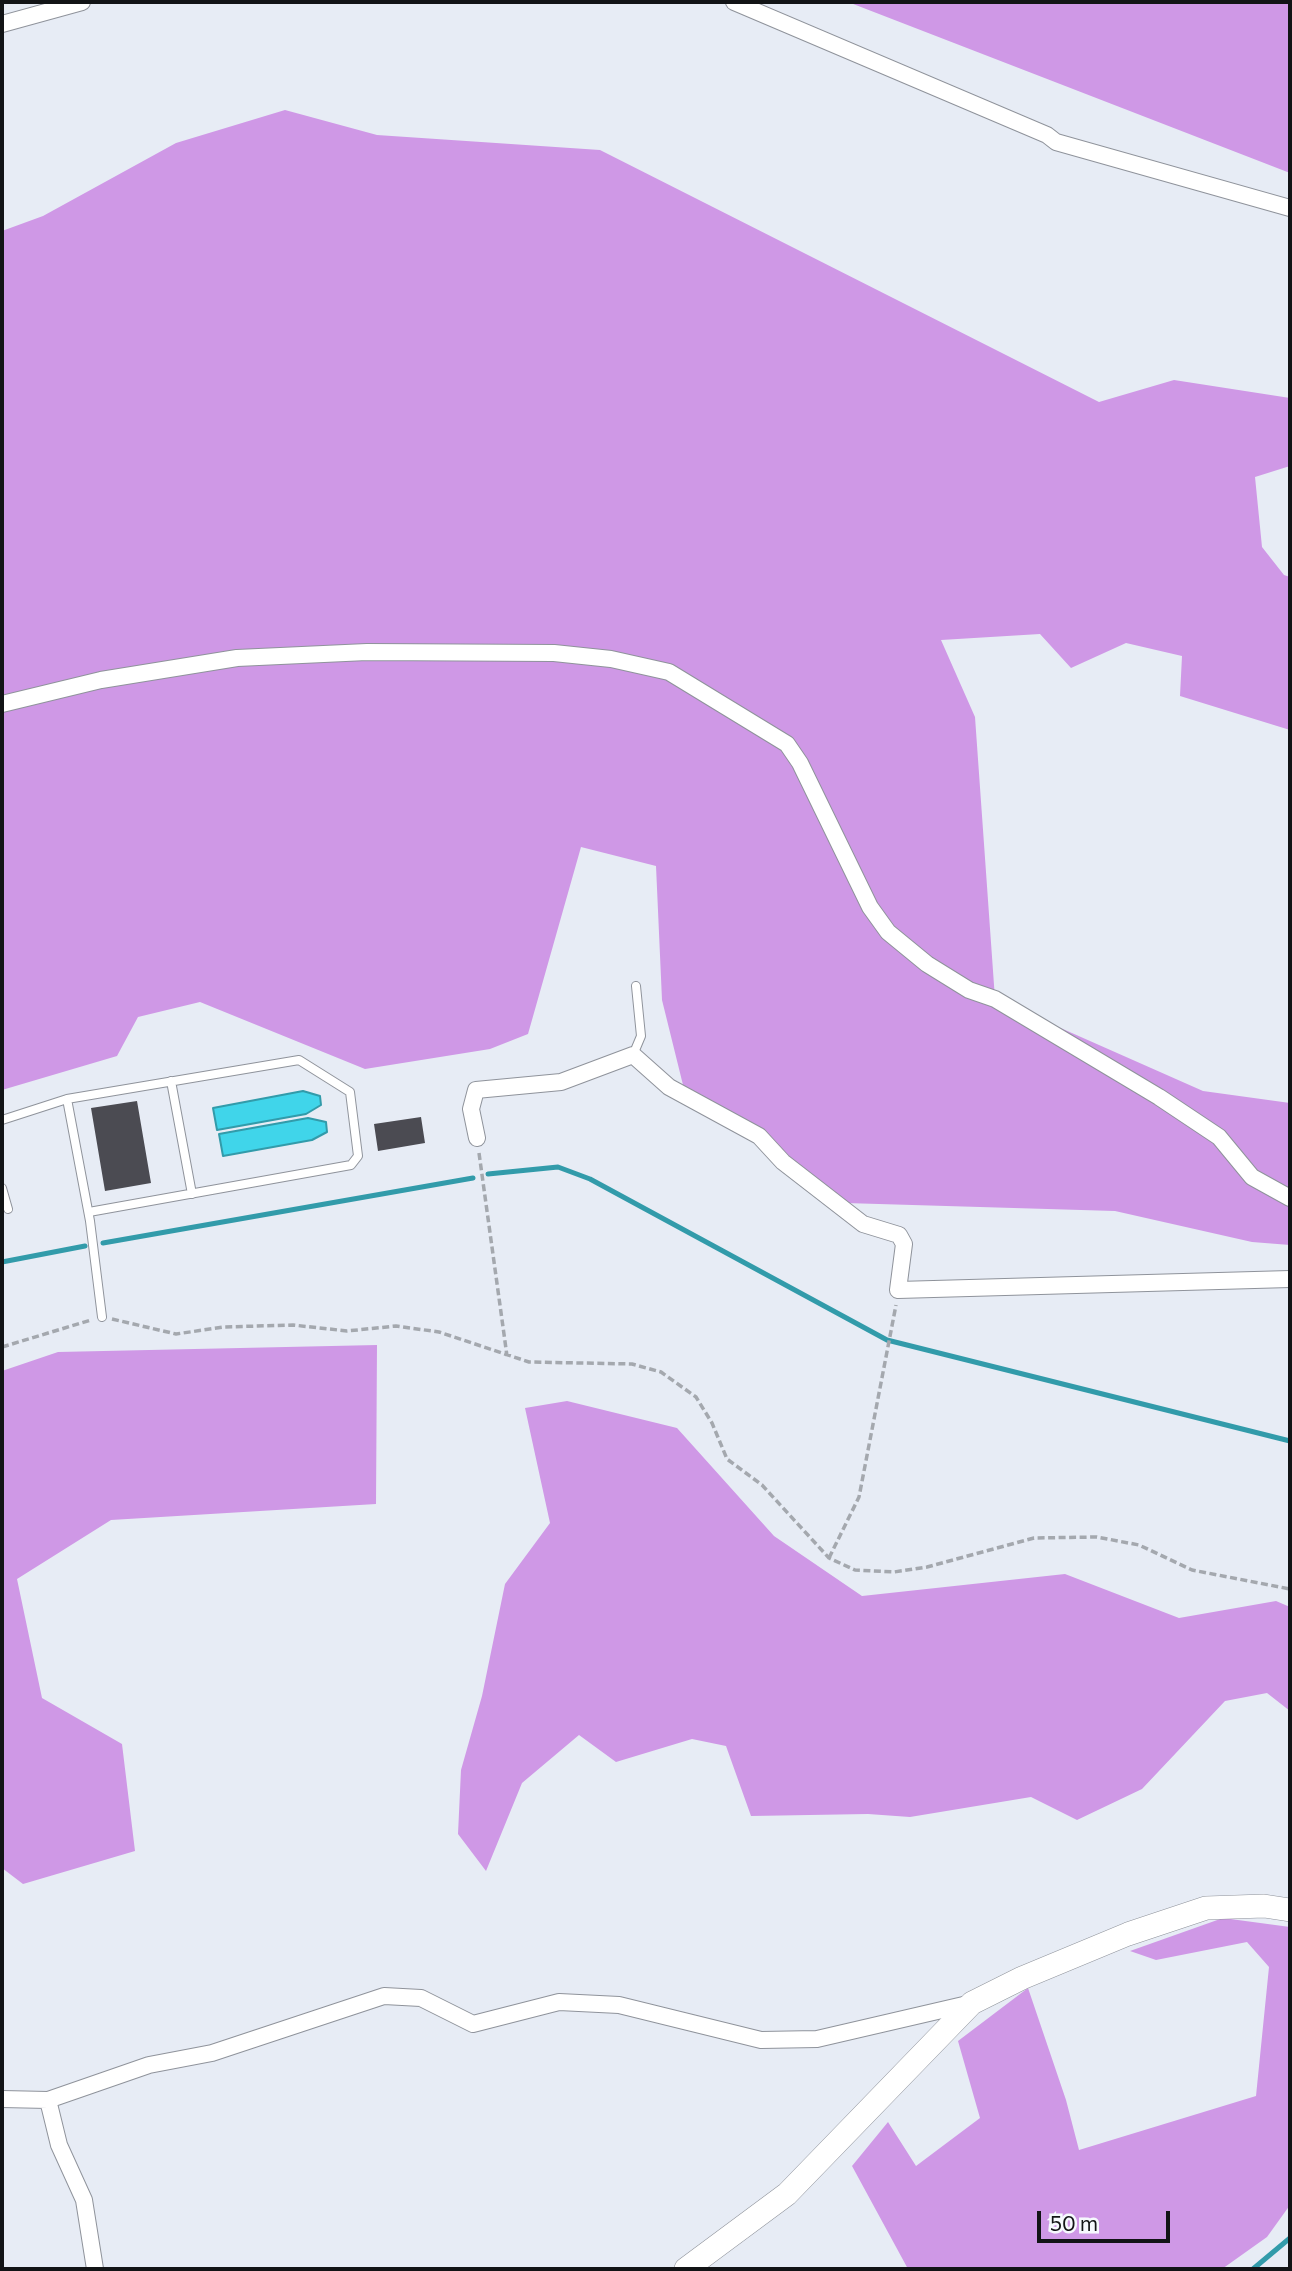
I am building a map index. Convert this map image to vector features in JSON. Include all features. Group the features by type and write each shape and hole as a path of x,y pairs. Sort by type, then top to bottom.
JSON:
{"street":[{"path":"2,24 82,2"},
{"path":"734,2 1047,135 1056,142 1290,208"},
{"path":"2,704 101,680 237,658 354,652 554,653 611,659 669,672 787,744 800,763 870,907 888,932 927,964 968,990 995,999 1169,1103 1219,1137 1252,1177 1290,1198"},
{"path":"477,1138 471,1109 476,1090 523,1088 561,1082 633,1055 669,1087 759,1136 783,1162 863,1224 899,1235 904,1244 898,1290 1290,1279"},
{"path":"2,2099 48,2100 149,2065 212,2053 384,1996 421,1998 473,2024 559,2002 619,2005 761,2040 817,2039 972,2003 1022,1978 1116,1939 1206,1908 1264,1906 1290,1910"},
{"path":"686,2269 787,2194 972,2003"},
{"path":"48,2100 60,2145 84,2200 95,2269"}],"lane":[{"path":"633,1055 641,1036 636,986"},
{"path":"2,1120 67,1099 299,1059 350,1092 358,1156 351,1166 89,1212"},
{"path":"171,1081 192,1194"},
{"path":"67,1099 89,1212 102,1317"},
{"path":"2,1188 8,1209"}],"path":[{"path":"477,1138 508,1356"},
{"path":"829,1558 859,1497 898,1290"},
{"path":"2,1347 102,1317 176,1334 224,1327 293,1325 347,1331 396,1326 439,1332 529,1362 632,1364 661,1372 696,1397 712,1423 727,1459 762,1485 829,1558 855,1570 894,1572 927,1567 1034,1538 1097,1537 1139,1545 1192,1570 1290,1589"}],"shaded area":[{"path":"848,2 1290,2 1290,173 1073,89"},
{"path":"285,110 377,135 600,150 1099,402 1174,380 1290,398 1290,466 1255,477 1262,547 1284,575 1290,577 1290,730 1180,696 1182,656 1126,643 1071,668 1040,634 941,640 975,717 995,999 1203,1091 1290,1103 1290,1245 1252,1242 1115,1211 845,1203 752,1126 684,1089 662,1000 656,866 581,847 528,1034 490,1049 365,1069 200,1002 138,1017 117,1056 2,1090 2,231 43,216 176,143"},
{"path":"377,1345 376,1504 111,1520 17,1579 42,1698 122,1744 135,1851 23,1884 2,1868 2,1371 58,1352"},
{"path":"567,1401 677,1428 774,1536 862,1596 1065,1574 1179,1618 1276,1601 1290,1607 1290,1711 1267,1693 1225,1701 1142,1789 1077,1820 1031,1797 910,1817 868,1814 751,1816 726,1746 692,1739 616,1762 579,1735 522,1783 486,1871 458,1834 461,1770 482,1696 505,1584 550,1523 525,1408"},
{"path":"1223,1918 1290,1927 1290,2205 1267,2237 1222,2269 908,2269 852,2166 888,2122 916,2166 980,2118 958,2041 1028,1988 1066,2100 1079,2150 1256,2096 1269,1967 1247,1942 1156,1960 1130,1951"}],"water":[{"path":"303,1091 320,1096 321,1105 306,1114 217,1130 213,1108"},
{"path":"308,1118 326,1122 327,1132 312,1140 223,1156 219,1134"}],"building":[{"path":"137,1101 151,1183 105,1191 91,1108"},
{"path":"421,1117 425,1143 378,1151 374,1124"}],"waterway":[{"path":"488,1174 558,1167 590,1179 887,1340 1290,1441"},
{"path":"103,1243 473,1178"},
{"path":"2,1262 85,1246"},
{"path":"1253,2269 1290,2238"}]}
